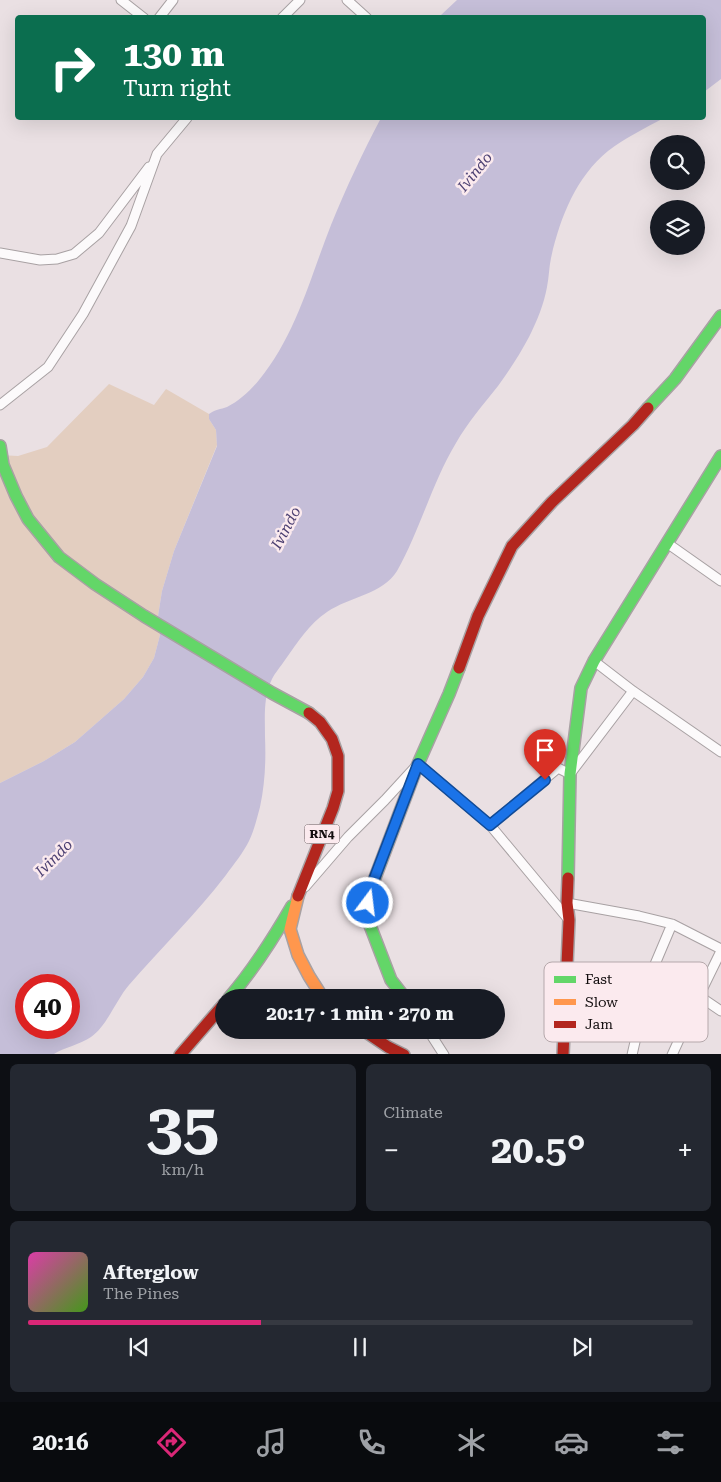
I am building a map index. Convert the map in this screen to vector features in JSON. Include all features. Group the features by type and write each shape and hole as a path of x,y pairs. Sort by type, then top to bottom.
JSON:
{"main road":[{"path":"398,989 391,980 366,915 370,890 418,764 449,694 478,616 512,546 552,502 633,425 675,379 721,316"},
{"name":"RN4","path":"0,446 3,465 28,519 59,557 95,584 144,616 307,712 320,722 332,739 338,756 338,791 297,898 290,929 298,955 317,989"},
{"path":"567,962 570,774 581,688 594,661 721,456"},
{"path":"237,989 252,972 297,898"},
{"path":"180,1054 215,1014"},
{"path":"376,1039 404,1054"}],"street":[{"path":"121,0 140,15"},
{"path":"161,15 172,0"},
{"path":"285,15 300,0"},
{"path":"346,0 364,15"},
{"path":"0,253 40,260 57,259 74,254 99,233 147,171 157,154 185,120"},
{"path":"0,405 48,367 83,314 131,226 157,154"},
{"path":"667,543 721,580"},
{"path":"594,661 721,752"},
{"path":"490,825 558,768 570,774 634,691"},
{"path":"297,898 348,837 418,764 490,825 569,920"},
{"path":"567,903 672,924 721,950 708,977"},
{"path":"656,962 672,924"},
{"path":"708,1002 721,1011"},
{"path":"434,1039 444,1054"},
{"path":"672,1054 678,1042"}],"shaded area":[{"path":"109,384 154,405 166,389 209,414 209,419 216,430 217,445 174,551 162,591 158,616 160,635 154,658 143,677 124,699 75,742 44,761 0,783 0,455 18,456 47,447"}],"water":[{"path":"457,0 721,0 721,79 706,90 706,15 441,15"},
{"name":"Ivindo","path":"380,120 660,120 628,137 608,151 597,161 578,186 559,228 551,258 544,300 532,331 498,386 456,443 440,474 413,539 397,571 383,585 336,607 315,622 273,677 267,693 265,708 264,781 258,816 247,845 226,875 124,991 107,1020 91,1037 54,1054 0,1054 0,783 44,761 75,742 124,699 143,677 154,658 160,635 158,616 162,591 174,551 217,446 216,430 209,419 209,414 227,407 240,399 259,380 272,363 293,325 337,211"}],"traffic: fast":[{"path":"648,408 675,379 721,316"},
{"path":"0,446 3,465 28,519 59,557 95,584 144,616 272,693 309,713"},
{"path":"568,878 570,774 581,688 594,661 721,456"},
{"path":"398,989 391,980 366,915 370,891 418,764 459,668"},
{"path":"236,989 263,954 292,906"}],"traffic: slow":[{"path":"298,896 290,929 298,955 317,989"}],"traffic: jam":[{"path":"459,668 478,616 512,546 552,502 633,425 648,408"},
{"path":"298,896 338,791 338,756 332,739 320,722 309,713"},
{"path":"567,962 568,878"},
{"path":"181,1054 215,1014"},
{"path":"376,1039 402,1054"},
{"path":"563,1054 564,1042"}],"route":[{"path":"368,903 370,890 418,764 490,825 545,780"}]}
